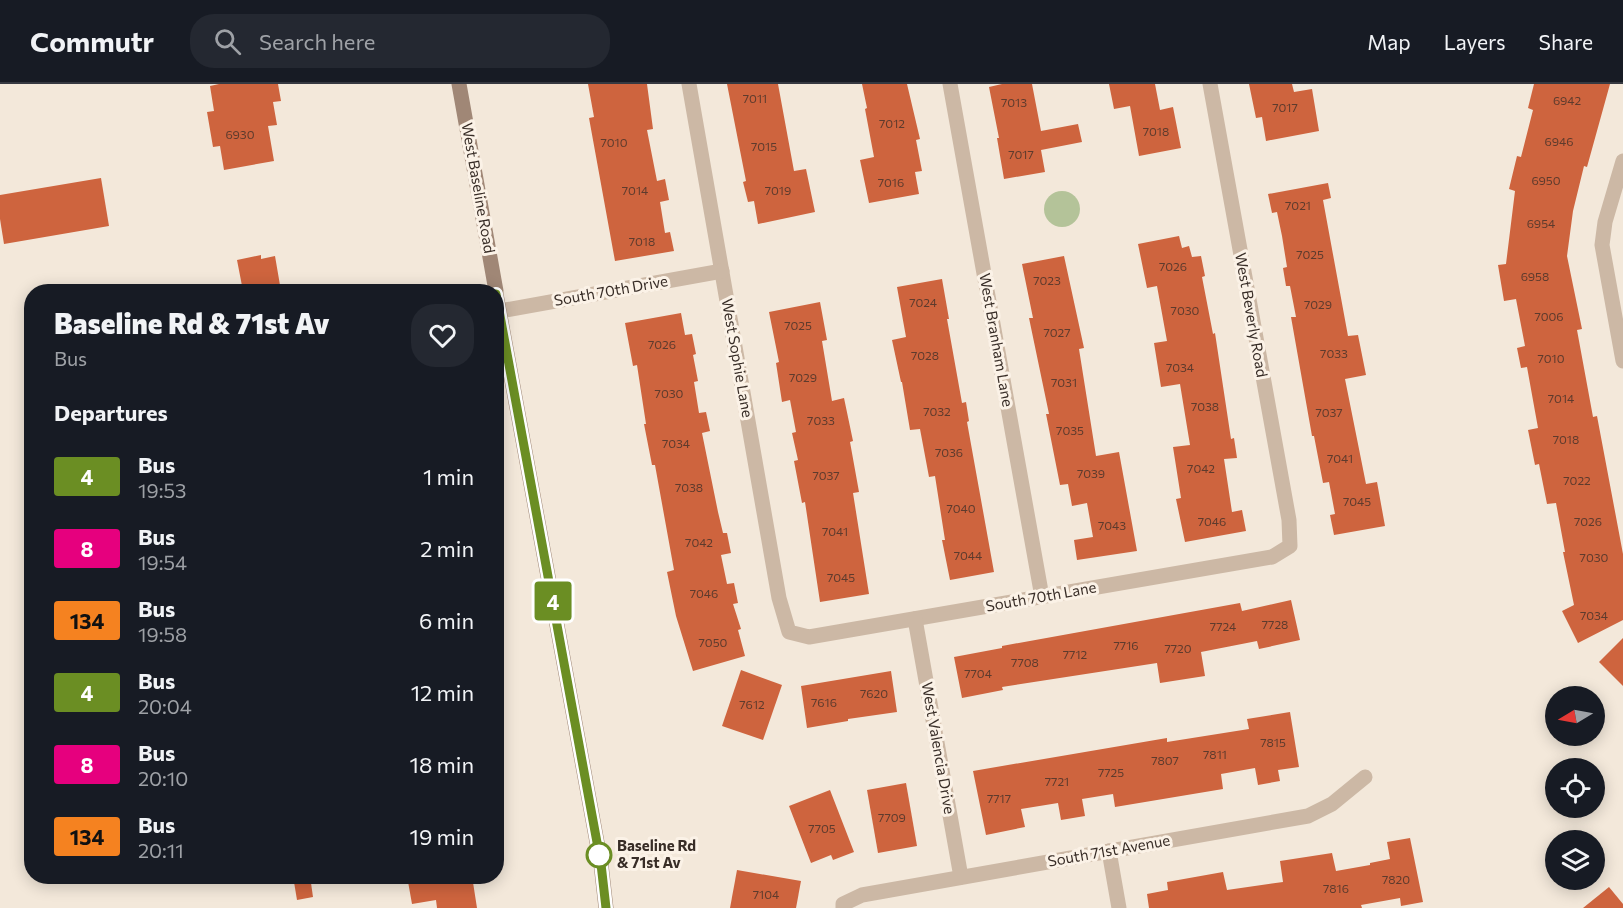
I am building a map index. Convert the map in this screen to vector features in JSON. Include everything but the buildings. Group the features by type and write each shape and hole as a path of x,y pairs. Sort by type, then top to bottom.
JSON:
{"main road":[{"name":"West Baseline Road","path":"459,84 495,284"},
{"name":"West Baseline Road","path":"504,332 601,864 606,908"}],"street":[{"name":"West Sophie Lane","path":"689,84 779,598 789,632"},
{"name":"West Branham Lane","path":"950,84 1042,597"},
{"name":"West Beverly Road","path":"1210,84 1288,520 1290,546"},
{"path":"1623,161 1605,222 1602,245 1623,361"},
{"name":"South 70th Drive","path":"504,309 722,271"},
{"name":"South 70th Lane","path":"789,632 809,637 915,619 1272,557 1290,546"},
{"name":"West Valencia Drive","path":"915,619 961,877"},
{"name":"South 71st Avenue","path":"843,906 862,895 1308,816 1332,804 1365,777"},
{"path":"1108,851 1119,908"}],"green space":[{"path":"1062,191 1074,197 1080,209 1074,221 1062,227 1050,221 1044,209 1050,197"}],"bus line":[{"name":"4","path":"504,337 601,864 606,908"}],"place":[{"name":"Baseline Rd & 71st Av","path":"599,855"}]}
